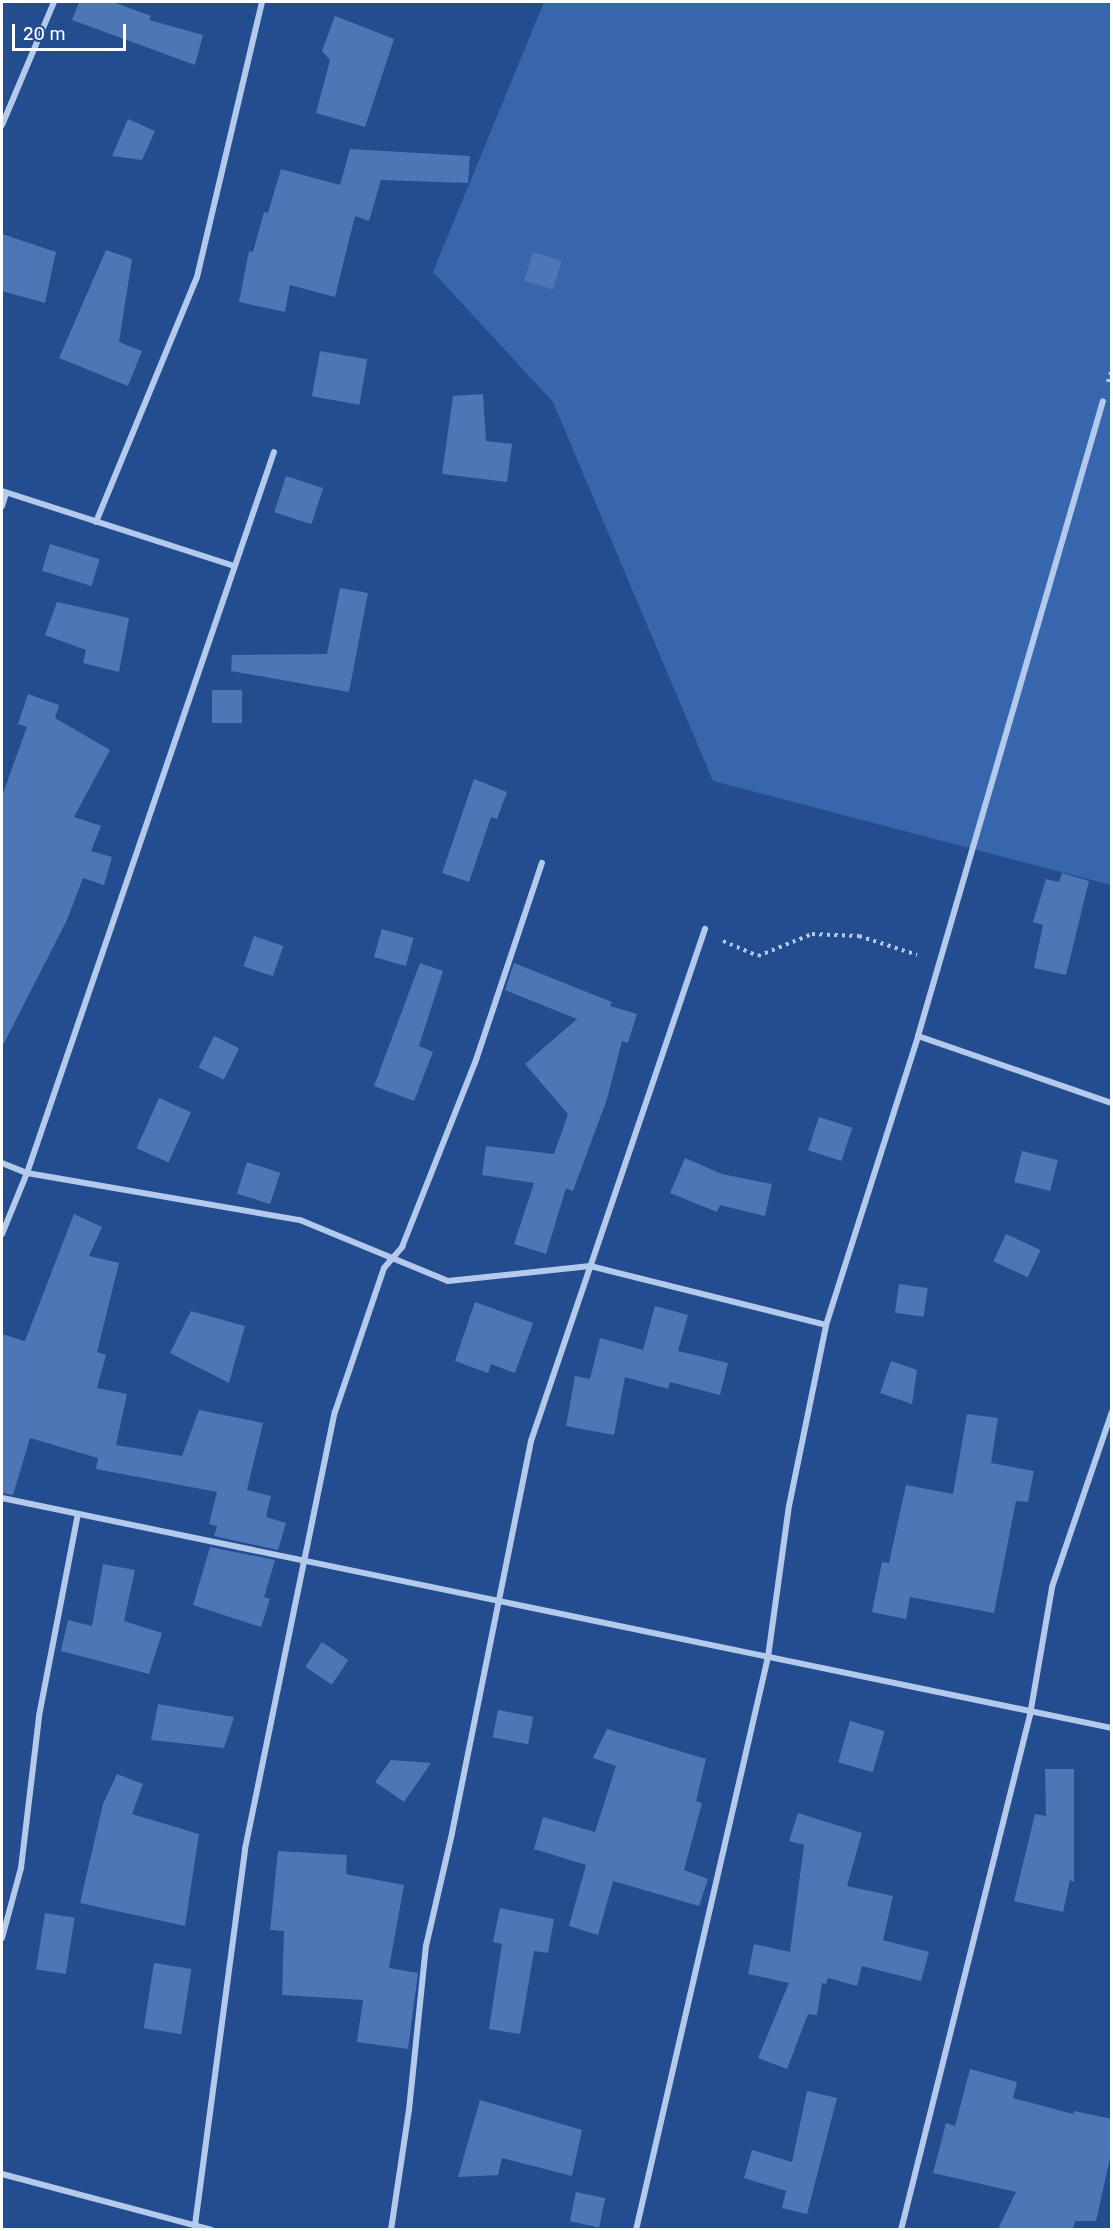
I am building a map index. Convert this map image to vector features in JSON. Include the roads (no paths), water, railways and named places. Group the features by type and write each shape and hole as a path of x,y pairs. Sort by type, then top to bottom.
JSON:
{"street":[{"path":"2,125 54,2"},
{"path":"96,522 197,277 262,2"},
{"path":"636,2229 768,1657 789,1506 826,1325 918,1036 1103,401"},
{"path":"2,1234 27,1173 274,452"},
{"path":"2,506 4,492 234,566"},
{"path":"195,2225 245,1849 335,1412 384,1268 402,1247 475,1063 542,863"},
{"path":"391,2229 409,2110 426,1946 500,1601 531,1441 705,929"},
{"path":"918,1036 1112,1103"},
{"path":"2,1163 27,1173 300,1220 392,1260 448,1281 590,1266 826,1325"},
{"path":"902,2229 1029,1711 1052,1587 1112,1413"},
{"path":"2,1498 1112,1728"},
{"path":"2,1938 21,1868 39,1716 78,1514"},
{"path":"2,2174 212,2229"}]}
